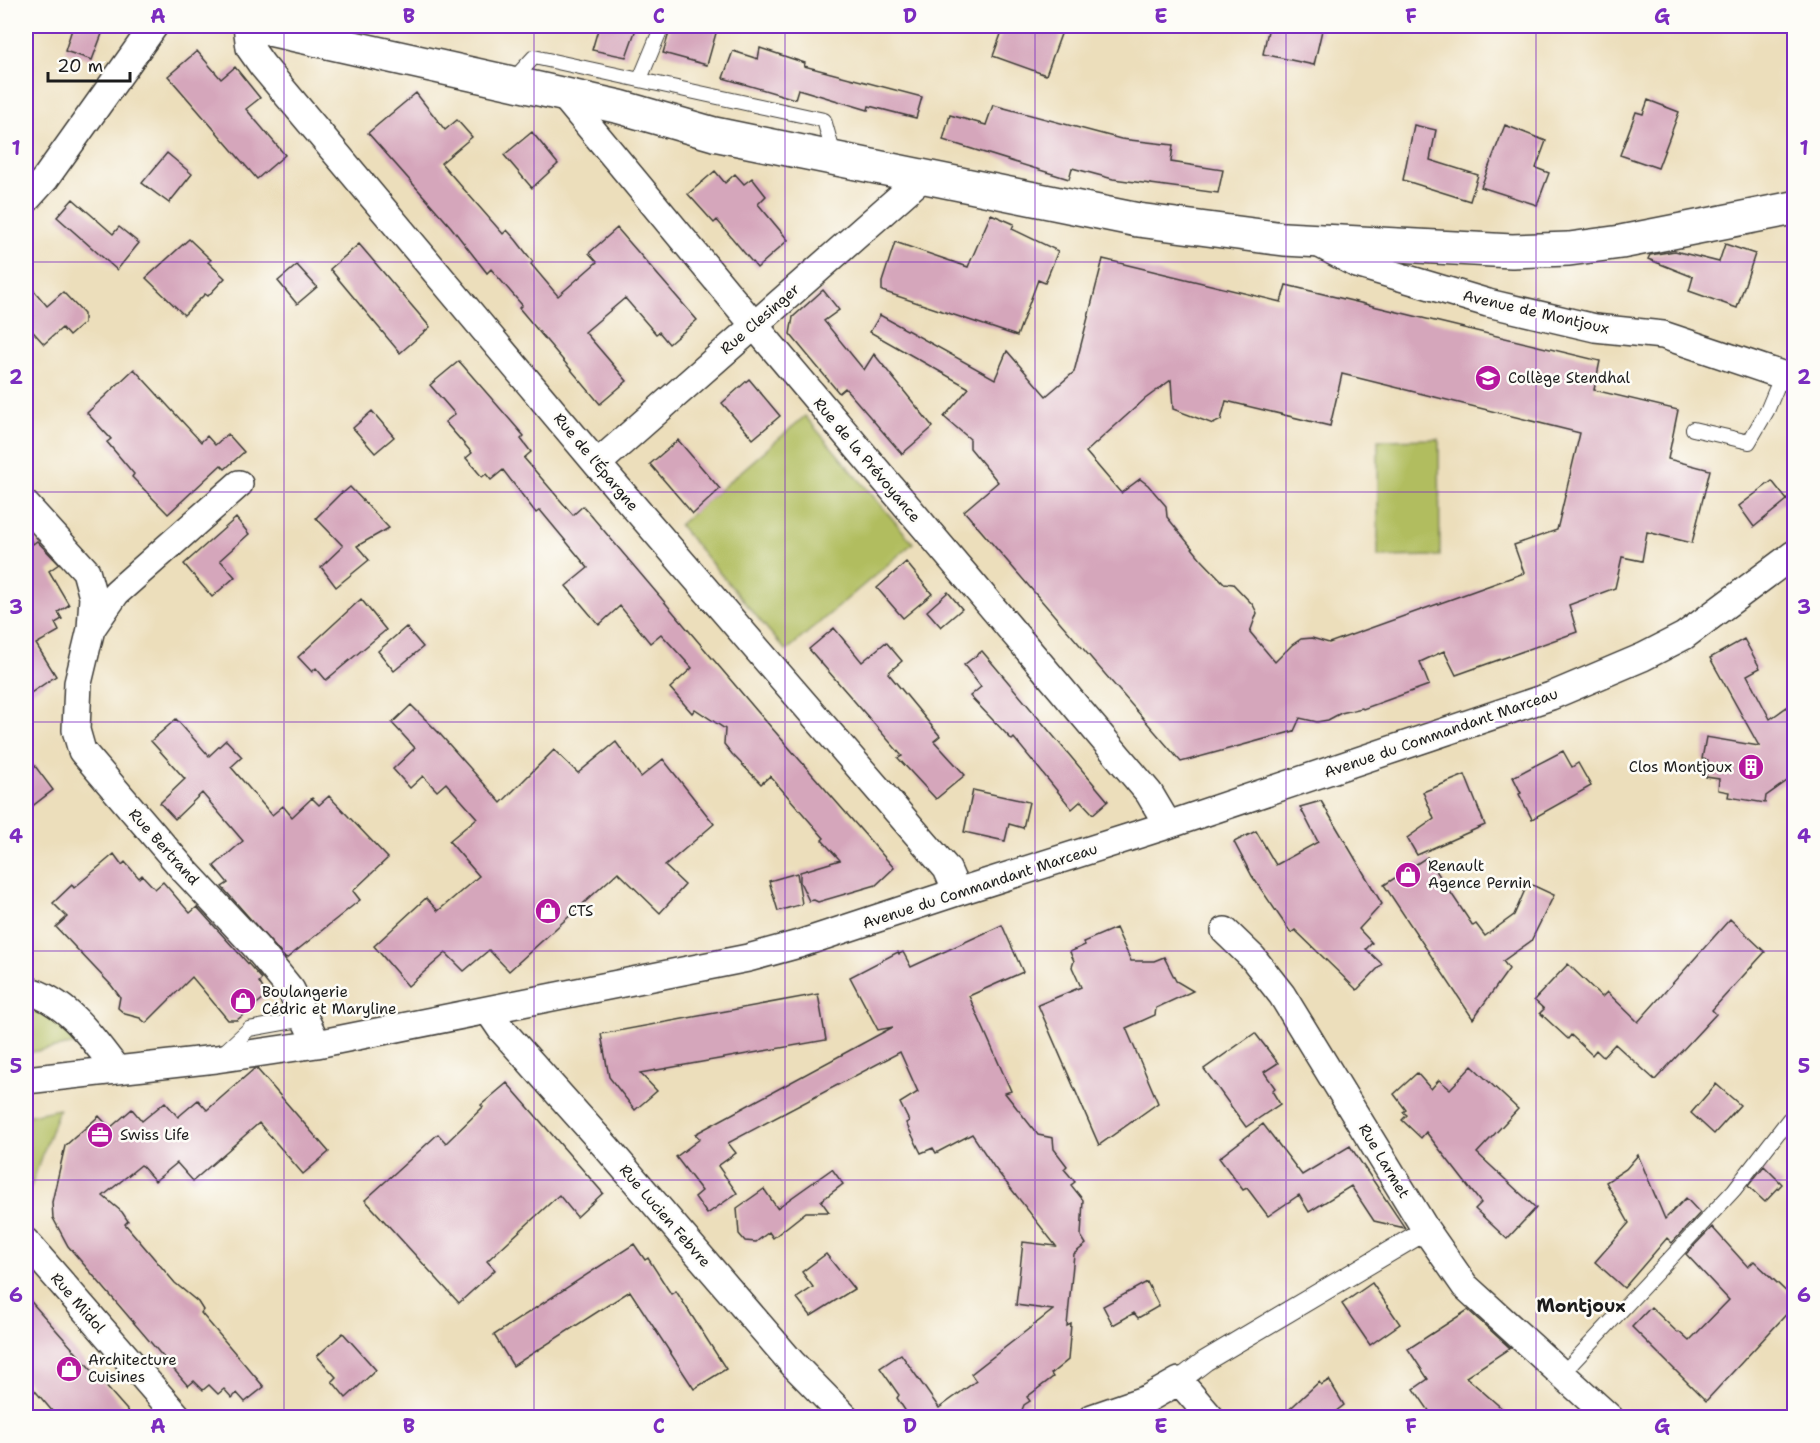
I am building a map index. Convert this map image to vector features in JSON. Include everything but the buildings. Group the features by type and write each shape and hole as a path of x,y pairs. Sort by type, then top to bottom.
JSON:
{"street":[{"path":"26,200 45,179 154,26"},
{"name":"Rue de l'Épargne","path":"247,26 250,48 262,65 597,464 947,869 957,892"},
{"path":"255,26 620,107 714,134 835,159 1138,220 1315,242 1502,251 1569,249 1621,242 1794,208"},
{"name":"Rue de la Prévoyance","path":"564,96 753,325 1149,793 1168,825"},
{"name":"Rue Clesinger","path":"597,464 924,176"},
{"name":"Avenue de Montjoux","path":"1315,242 1357,264 1488,303 1595,328 1663,335 1788,377"},
{"name":"Rue Bertrand","path":"91,629 116,593 181,538 239,484"},
{"name":"Rue Bertrand","path":"26,505 86,571 93,597 91,629 78,683 76,730 82,752 184,870 256,947 291,990 317,1044"},
{"name":"Avenue du Commandant Marceau","path":"26,1080 216,1059 317,1044 759,955 799,944 1168,825 1551,696 1643,657 1684,636 1794,554"},
{"name":"Rue Larmet","path":"1225,932 1253,958 1282,995 1426,1230 1465,1286 1610,1418"},
{"path":"26,990 42,994 72,1016 116,1069"},
{"name":"Rue Lucien Febvre","path":"488,1010 501,1029 608,1148 792,1363 846,1418"},
{"name":"Avenue du Commandant Marceau","path":"26,1091 66,1075"},
{"path":"1092,1418 1148,1399 1179,1380 1205,1360 1426,1230"},
{"name":"Rue Midol","path":"26,1242 179,1418"},
{"path":"1179,1380 1211,1418"}],"lane":[{"path":"640,79 662,26"},
{"path":"510,84 534,57 824,120 835,159"},
{"path":"1693,429 1749,442 1788,377"},
{"path":"216,1059 249,1029 305,1019"},
{"path":"1562,1374 1734,1190 1789,1119"}],"green space":[{"path":"805,416 913,543 786,651 679,525"},
{"path":"1439,439 1440,556 1378,557 1378,440"},
{"path":"26,1000 61,1024 73,1036 77,1044 26,1053"},
{"path":"59,1109 26,1200 26,1116"}],"place":[{"name":"Collège Stendhal","path":"1488,378"},
{"name":"Clos Montjoux","path":"1751,767"},
{"name":"Renault Agence Pernin","path":"1408,875"},
{"name":"CTS","path":"548,911"},
{"name":"Boulangerie Cédric et Maryline","path":"243,1001"},
{"name":"Swiss Life","path":"100,1135"},
{"name":"Architecture Cuisines","path":"69,1369"}],"district":[{"name":"Montjoux","path":"1581,1306"}]}
